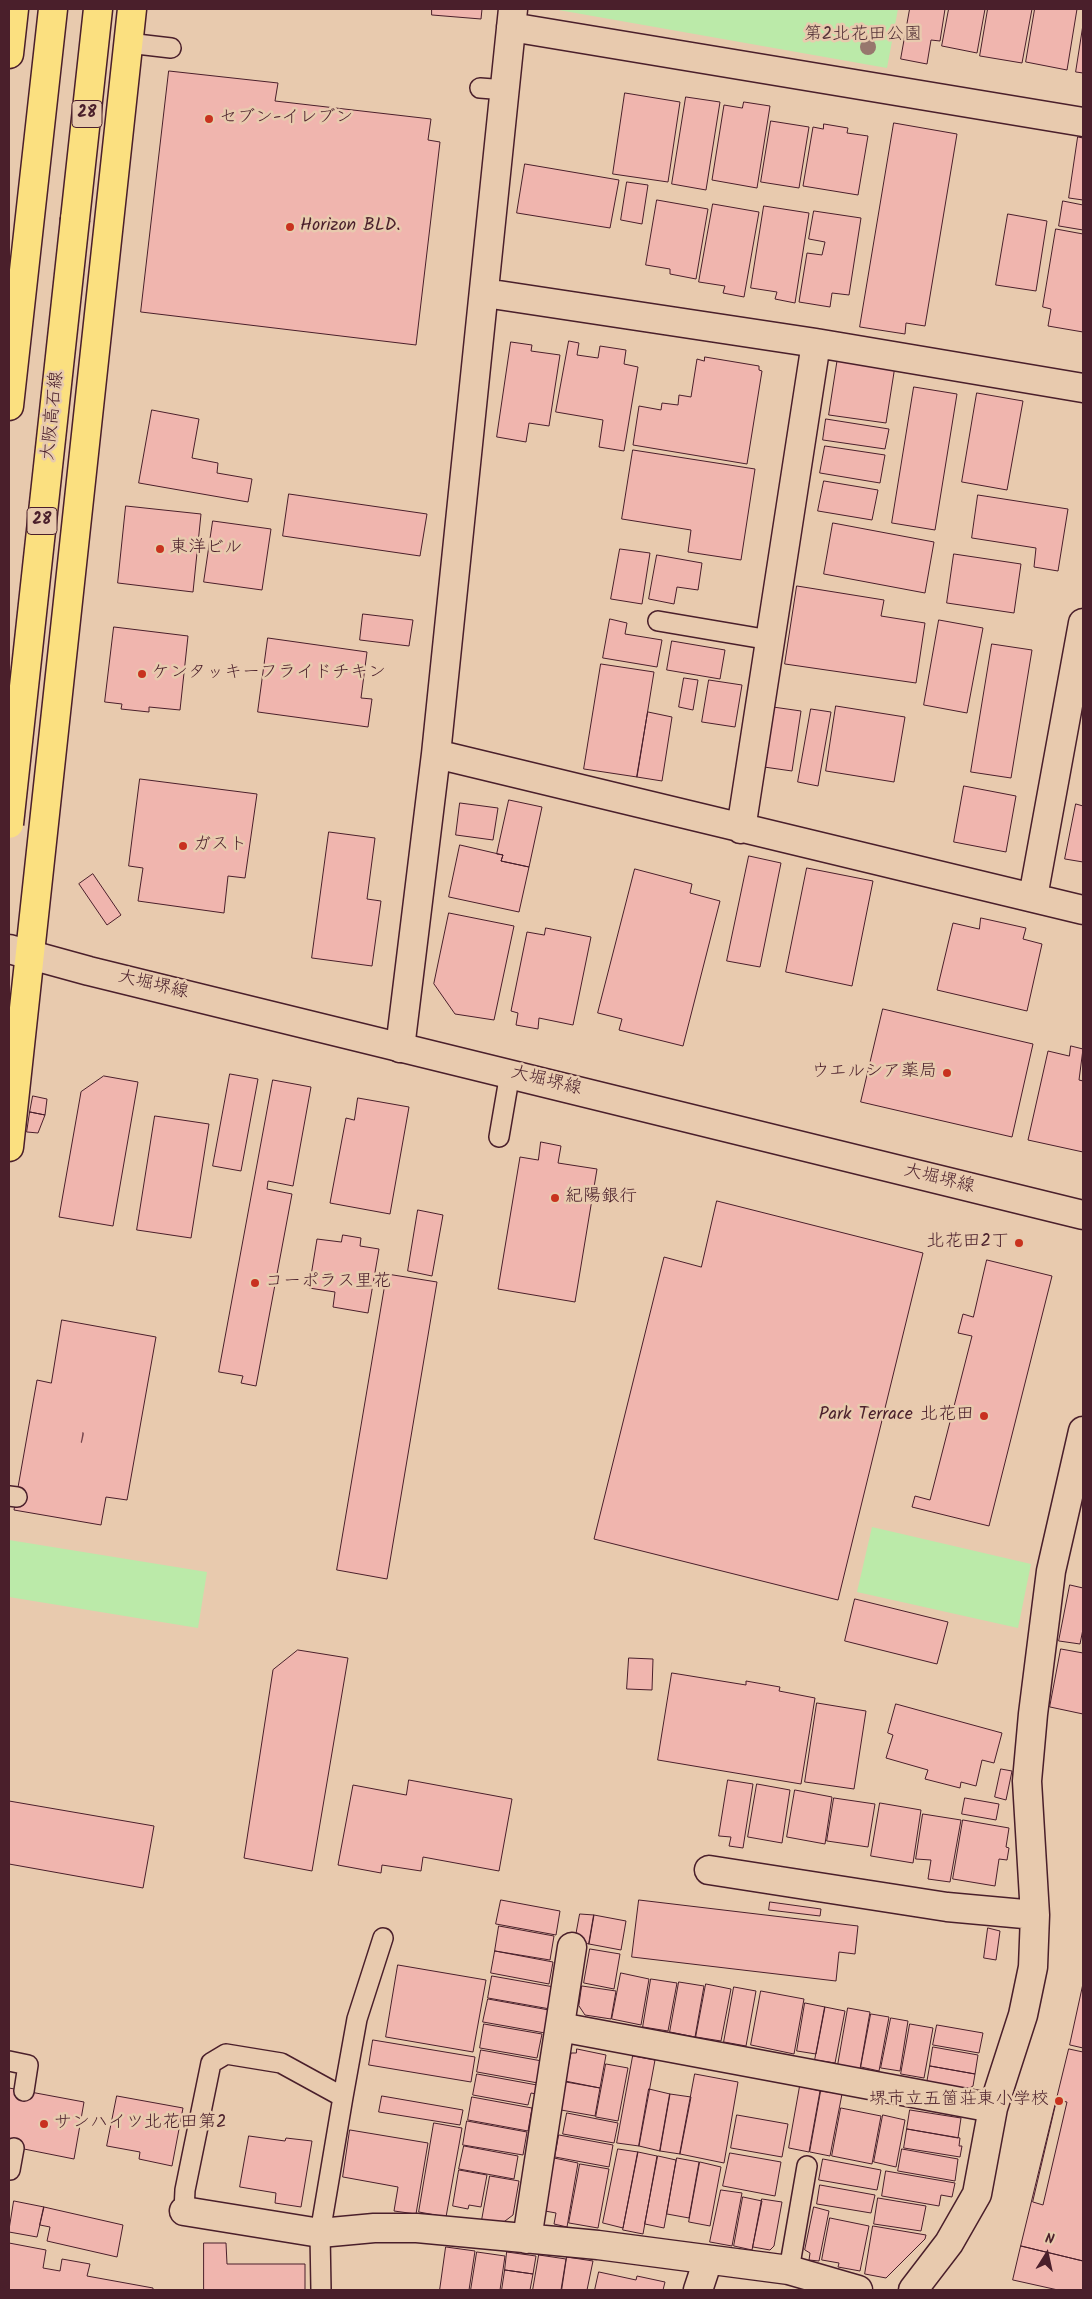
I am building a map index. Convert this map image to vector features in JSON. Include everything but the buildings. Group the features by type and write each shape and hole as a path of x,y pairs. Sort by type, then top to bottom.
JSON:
{"main road":[{"path":"9,54 14,9"},
{"path":"9,406 53,9"},
{"name":"大阪高石線","path":"9,824 98,9"},
{"path":"9,1147 20,952 132,9"}],"street":[{"path":"400,1048 436,754 485,294 493,89 512,18 1083,122"},
{"path":"485,294 816,343 1083,388"},
{"path":"741,829 816,343"},
{"path":"1034,897 1083,623"},
{"path":"436,754 1083,910"},
{"name":"大堀堺線","path":"20,952 400,1048 510,1073 1083,1215"},
{"path":"912,2290 949,2243 977,2194 993,2108 1023,2015 1032,1967 1035,1915 1027,1781 1033,1714 1051,1572 1083,1431"},
{"path":"709,1870 821,1881 947,1907 1035,1915"},
{"path":"527,2239 572,1947"},
{"path":"560,2027 993,2108"},
{"path":"184,2211 320,2233 374,2228 417,2228 598,2245 789,2270 858,2290"},
{"path":"698,2290 708,2260"}],"lane":[{"path":"128,43 171,48"},
{"path":"658,621 770,640"},
{"path":"499,1137 510,1073"},
{"path":"321,2290 320,2233 343,2097 357,2019 383,1938"},
{"path":"184,2211 185,2190 211,2063 226,2054 282,2063 343,2097"},
{"path":"9,2061 28,2065 24,2091"},
{"path":"9,2169 14,2148"},
{"path":"789,2270 807,2166"}],"green space":[{"name":"第2北花田公園","path":"553,9 898,9 887,68"},
{"path":"872,1527 1031,1564 1018,1628 857,1592"},
{"path":"9,1540 207,1572 198,1628 9,1597"}],"place":[{"name":"セブン-イレブン","path":"209,119"},
{"name":"Horizon BLD.","path":"290,227"},
{"name":"東洋ビル","path":"160,549"},
{"name":"ケンタッキーフライドチキン","path":"142,674"},
{"name":"ガスト","path":"183,846"},
{"name":"ウエルシア薬局","path":"947,1073"},
{"name":"紀陽銀行","path":"555,1198"},
{"name":"北花田2丁","path":"1019,1243"},
{"name":"コーポラス里花","path":"255,1283"},
{"name":"Park Terrace 北花田","path":"984,1416"},
{"name":"堺市立五箇荘東小学校","path":"1059,2101"},
{"name":"サンハイツ北花田第2","path":"44,2124"}]}
